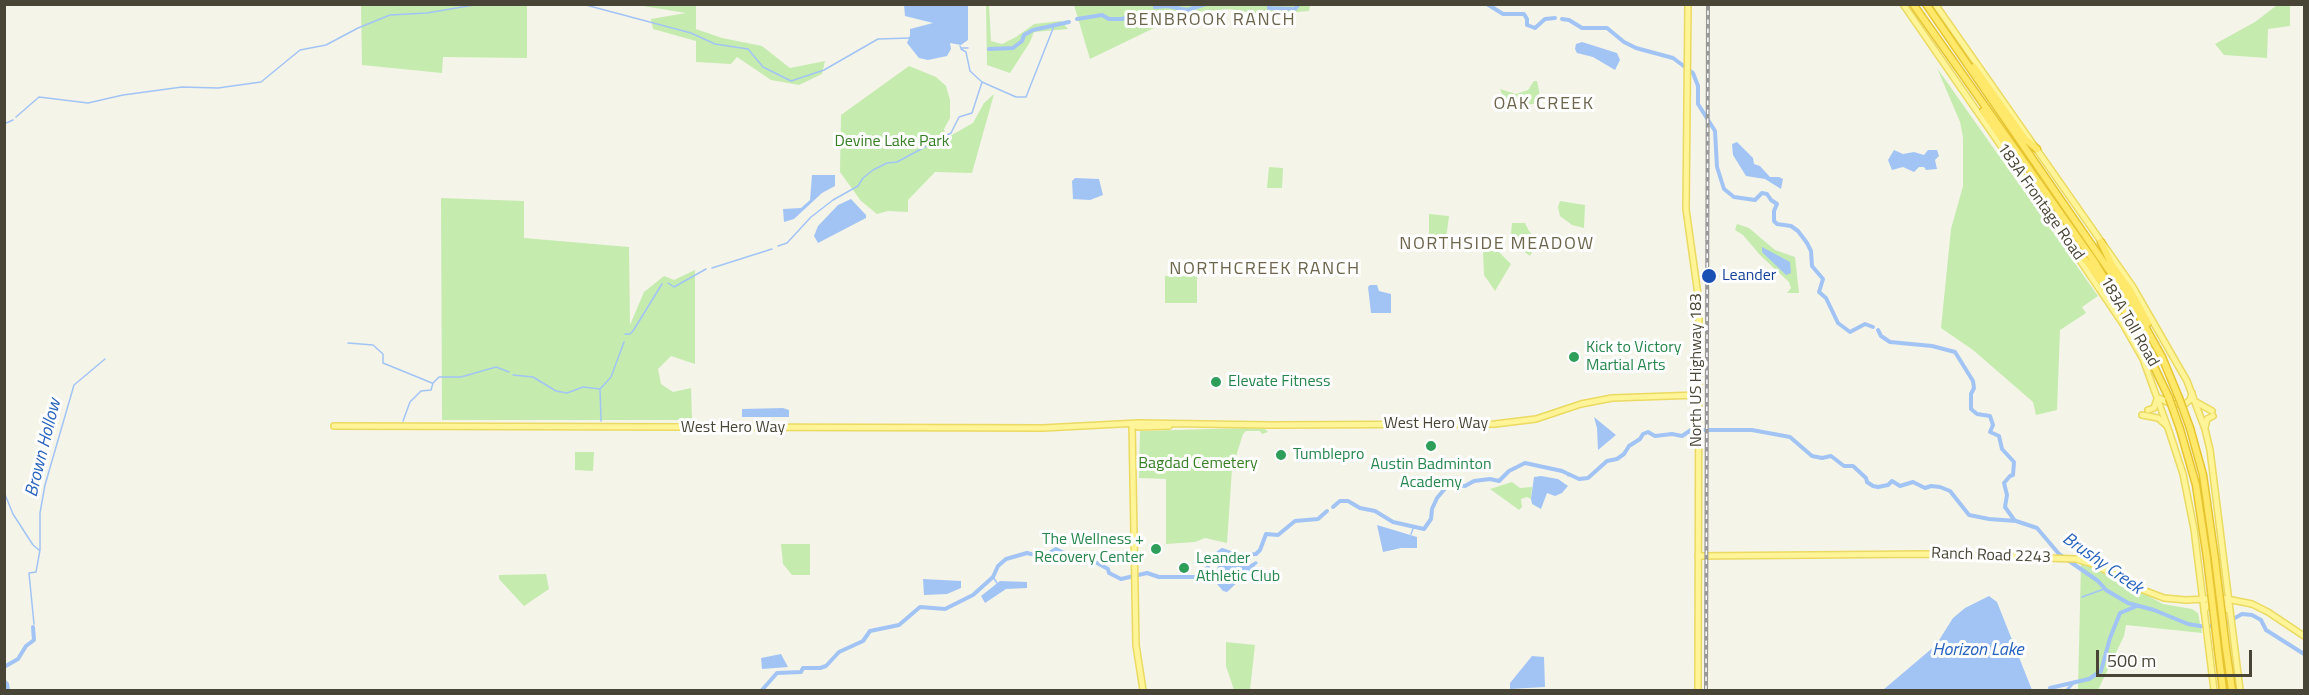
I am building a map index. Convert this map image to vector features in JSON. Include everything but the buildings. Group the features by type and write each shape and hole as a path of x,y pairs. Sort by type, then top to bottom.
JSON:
{"highway":[{"name":"183A Toll Road","path":"1927,5 2133,305 2162,357 2190,428 2203,475 2232,690"},
{"name":"183A Toll Road","path":"1912,6 2094,261 2139,333 2168,396 2196,485 2223,690"},
{"path":"1947,34 1957,42 2025,139 2037,149"},
{"path":"1938,40 1939,47 2009,148 2012,162"},
{"path":"2066,240 2089,264 2118,306 2168,396"},
{"path":"2101,242 2112,265 2130,290 2147,321 2162,357"}],"main road":[{"name":"North US Highway 183","path":"1688,4 1686,209 1698,294 1698,690"},
{"name":"183A Frontage Road","path":"1903,4 2123,324 2149,373 2186,489 2214,690"},
{"name":"183A Frontage Road","path":"1935,4 2133,287 2154,321 2192,393 2205,429 2213,471 2240,690"},
{"path":"1909,15 1912,6"},
{"path":"2148,410 2154,408 2158,397 2167,404 2185,404 2190,400 2192,393"},
{"name":"West Hero Way","path":"334,426 1043,428 1161,423 1171,425 1500,423 1536,419 1581,404 1612,398 1698,395"},
{"path":"2195,401 2213,413 2207,419 2205,429"},
{"path":"2142,415 2158,418 2168,427"},
{"path":"1132,424 1136,645 1143,690"},
{"name":"Ranch Road 2243","path":"1698,556 1927,554 2071,559 2103,567 2150,593 2164,598 2240,601 2268,612 2304,636"},
{"path":"2190,600 2199,595 2201,586"},
{"path":"2190,600 2201,604 2204,611"},
{"path":"2204,611 2208,603 2224,604 2229,610 2234,603 2240,601"}],"green space":[{"path":"361,5 527,5 527,58 443,57 442,73 362,65"},
{"path":"637,5 696,5 696,29 722,38 762,46 790,68 825,61 822,74 799,85 771,80 737,57 731,64 696,62 696,41 653,29 651,19 686,13"},
{"path":"986,5 989,5 991,41 1002,44 1034,24 1061,21 1068,29 1034,32 1010,73 987,65"},
{"path":"1074,5 1314,5 1310,6 1309,11 1272,14 1271,16 1229,9 1185,13 1090,59"},
{"path":"2277,5 2290,5 2290,26 2268,29 2267,58 2224,55 2215,44 2255,22"},
{"name":"Devine Lake Park","path":"909,66 936,77 946,86 950,100 950,118 944,129 946,136 973,123 984,103 994,94 972,173 935,172 908,200 908,212 888,211 877,214 861,201 840,172 841,115"},
{"path":"1937,68 2098,296 2082,307 2086,313 2060,330 2057,410 2036,415 2033,402 1973,350 1941,328 1951,229 1963,186 1963,137 1960,122"},
{"path":"1534,81 1537,81 1539,90 1540,99 1537,103 1508,109 1500,89 1516,94 1528,90"},
{"path":"1269,167 1283,168 1282,188 1267,188"},
{"path":"441,198 524,201 524,238 629,247 630,325 644,292 664,276 674,280 695,270 695,364 671,356 658,369 661,384 673,392 691,388 692,420 442,420"},
{"path":"1560,201 1585,205 1584,228 1572,225 1560,216 1558,207"},
{"path":"1429,214 1449,216 1446,239 1429,236"},
{"path":"1512,223 1525,223 1538,241 1530,256 1515,245 1511,235"},
{"path":"1737,224 1749,228 1775,250 1795,257 1799,293 1787,293 1791,288 1789,282 1760,255 1743,235 1735,230"},
{"path":"1483,251 1498,251 1511,264 1495,291 1484,275"},
{"path":"1165,276 1197,276 1197,303 1165,303"},
{"name":"Bagdad Cemetery","path":"1265,429 1268,432 1262,434 1260,431 1246,431 1243,434 1232,469 1227,543 1205,538 1195,542 1166,544 1166,479 1139,478 1140,431"},
{"path":"575,452 594,452 593,471 575,470"},
{"path":"1512,482 1520,488 1532,487 1531,499 1527,497 1521,499 1522,507 1519,510 1490,489"},
{"path":"781,544 810,544 810,575 792,575 783,564"},
{"path":"2081,563 2088,563 2163,604 2192,609 2198,613 2202,633 2126,625 2124,636 2098,690 2078,690"},
{"path":"546,574 549,589 524,606 499,579 499,575"},
{"path":"1226,642 1255,645 1250,690 1234,690 1226,666"}],"water":[{"path":"904,5 968,5 968,40 961,45 950,43 951,49 947,56 928,60 919,58 907,43 910,29 933,23 905,16"},
{"path":"1582,42 1617,53 1620,60 1615,70 1593,57 1577,53 1576,44"},
{"path":"1737,142 1753,158 1754,164 1760,166 1770,177 1783,179 1781,189 1765,179 1746,176 1733,155 1732,144"},
{"path":"1894,150 1903,154 1914,152 1924,155 1928,150 1937,150 1939,156 1935,160 1937,169 1926,170 1924,167 1919,167 1914,172 1903,167 1892,170 1888,160"},
{"path":"812,175 835,175 835,186 822,193 794,219 784,222 783,209 801,208 810,200"},
{"path":"1075,178 1099,179 1103,195 1090,200 1073,199 1072,181"},
{"path":"851,199 866,215 866,218 818,243 814,236 818,226 838,205"},
{"path":"1762,247 1790,262 1791,273 1786,275 1762,252"},
{"path":"1377,285 1379,291 1391,294 1391,313 1371,313 1368,287"},
{"path":"783,408 789,410 789,417 742,417 742,409"},
{"path":"1594,417 1616,435 1598,450 1597,428"},
{"path":"1534,477 1558,479 1568,486 1562,493 1555,496 1547,493 1541,509 1532,504 1531,499"},
{"path":"1377,525 1417,537 1417,548 1401,548 1383,552"},
{"path":"1220,560 1234,566 1247,566 1256,561 1258,563 1227,592 1217,584"},
{"path":"923,579 961,581 961,588 947,594 924,595"},
{"path":"1000,581 1027,582 1027,588 1006,589 985,603 981,596"},
{"name":"Horizon Lake","path":"1989,596 1997,602 2032,690 1883,690 1936,645 1953,618 1965,608"},
{"path":"781,654 788,667 762,669 761,658"},
{"path":"1532,656 1544,657 1545,687 1510,689 1510,683"}],"waterway":[{"path":"16,117 39,97 88,103 123,95 182,87 218,88 261,82 300,50 326,45 358,28 390,15 427,13 480,4"},
{"path":"582,4 691,33 715,44 748,49 763,67 791,81 824,70 878,39 910,38"},
{"path":"1155,7 1168,6 1187,10 1206,4"},
{"path":"1269,4 1269,8 1295,9 1299,4"},
{"path":"1487,4 1503,14 1524,14 1527,25 1535,28 1545,19 1555,18"},
{"path":"1077,19 1102,15 1109,19 1122,19 1142,12"},
{"path":"1562,19 1569,20 1582,28 1607,28 1624,42 1636,48 1673,58 1693,73 1698,86 1698,104 1715,131 1717,167 1724,189 1734,197 1755,200 1762,193 1767,194 1777,204 1774,221 1777,224 1791,226 1807,243 1811,251 1812,266 1823,279 1819,292 1826,298 1838,323 1850,332 1865,324 1873,327"},
{"path":"989,49 1013,48 1022,41 1024,35 1033,30 1069,22"},
{"path":"961,49 966,52 970,71 982,82 1016,97 1026,97 1054,26"},
{"path":"960,46 968,48"},
{"path":"778,246 787,243 811,217 833,200 858,186 863,178 873,170 887,163 897,162 951,133 959,117 972,113 982,82"},
{"path":"4,124 13,120"},
{"path":"712,268 772,249"},
{"path":"668,283 674,287 706,269"},
{"path":"625,334 633,331 662,284"},
{"path":"1878,330 1881,336 1890,342 1932,346 1955,352 1973,381 1971,409 1977,414 1990,416 1993,425 1990,432 1999,436 2002,449 2014,462 2013,475 2004,483 2007,495 2005,507 2015,521"},
{"path":"513,375 533,377 556,391 567,393 583,387 600,389 611,377 624,342"},
{"path":"348,343 373,345 383,354 383,363 432,383"},
{"name":"Brown Hollow","path":"34,624 29,573 36,572 40,550 40,513 45,485 74,385 105,359"},
{"path":"403,421 410,402 421,391 431,390 433,383 439,377 461,377 496,367 509,372"},
{"path":"600,389 601,421"},
{"name":"Brushy Creek","path":"1333,507 1340,501 1348,501 1360,508 1375,511 1393,522 1424,529 1431,519 1437,498 1448,485 1465,486 1474,481 1490,479 1499,481 1509,471 1525,463 1562,471 1579,479 1588,478 1607,461 1617,459 1624,454 1629,446 1648,432 1655,436 1672,434 1682,436 1691,430 1752,430 1790,437 1812,456 1822,458 1831,456 1844,466 1853,466 1873,486 1888,485 1892,481 1900,486 1913,482 1925,488 1940,487 1950,491 1969,515 2016,521 2037,528 2059,554 2098,581 2106,590 2128,603 2154,610 2188,624 2206,627 2226,623 2242,614 2252,615 2261,620 2266,630 2304,654"},
{"path":"4,492 13,514 33,545 39,550"},
{"path":"762,690 777,673 801,672 803,668 826,666 839,652 863,641 870,631 899,625 920,607 945,609 973,595 993,577 998,566 1006,559 1027,553 1043,557 1056,549 1066,554 1083,555 1121,579 1147,573 1159,577 1202,577 1207,571 1209,560 1222,550 1236,555 1256,554 1266,534 1278,535 1295,521 1318,519 1327,511"},
{"path":"1411,534 1414,526"},
{"path":"1230,565 1241,556"},
{"path":"993,577 997,583"},
{"name":"Brushy Creek","path":"2082,597 2104,589"},
{"name":"Brushy Creek","path":"2050,688 2089,679 2101,671 2120,613 2137,606"},
{"name":"Brown Hollow","path":"4,667 18,659 26,646 34,640 33,627"},
{"name":"Brown Hollow","path":"4,681 8,690"},
{"path":"2067,690 2074,682"}],"railway":[{"path":"1706,690 1708,4"}],"place":[{"name":"Leander","path":"1709,276"},
{"name":"Kick to Victory Martial Arts","path":"1574,357"},
{"name":"Elevate Fitness","path":"1216,382"},
{"name":"Austin Badminton Academy","path":"1431,446"},
{"name":"Tumblepro","path":"1281,455"},
{"name":"The Wellness + Recovery Center","path":"1156,549"},
{"name":"Leander Athletic Club","path":"1184,568"}],"district":[{"name":"BENBROOK RANCH","path":"1211,21"},
{"name":"OAK CREEK","path":"1544,105"},
{"name":"NORTHSIDE MEADOW","path":"1497,245"},
{"name":"NORTHCREEK RANCH","path":"1265,270"}]}
